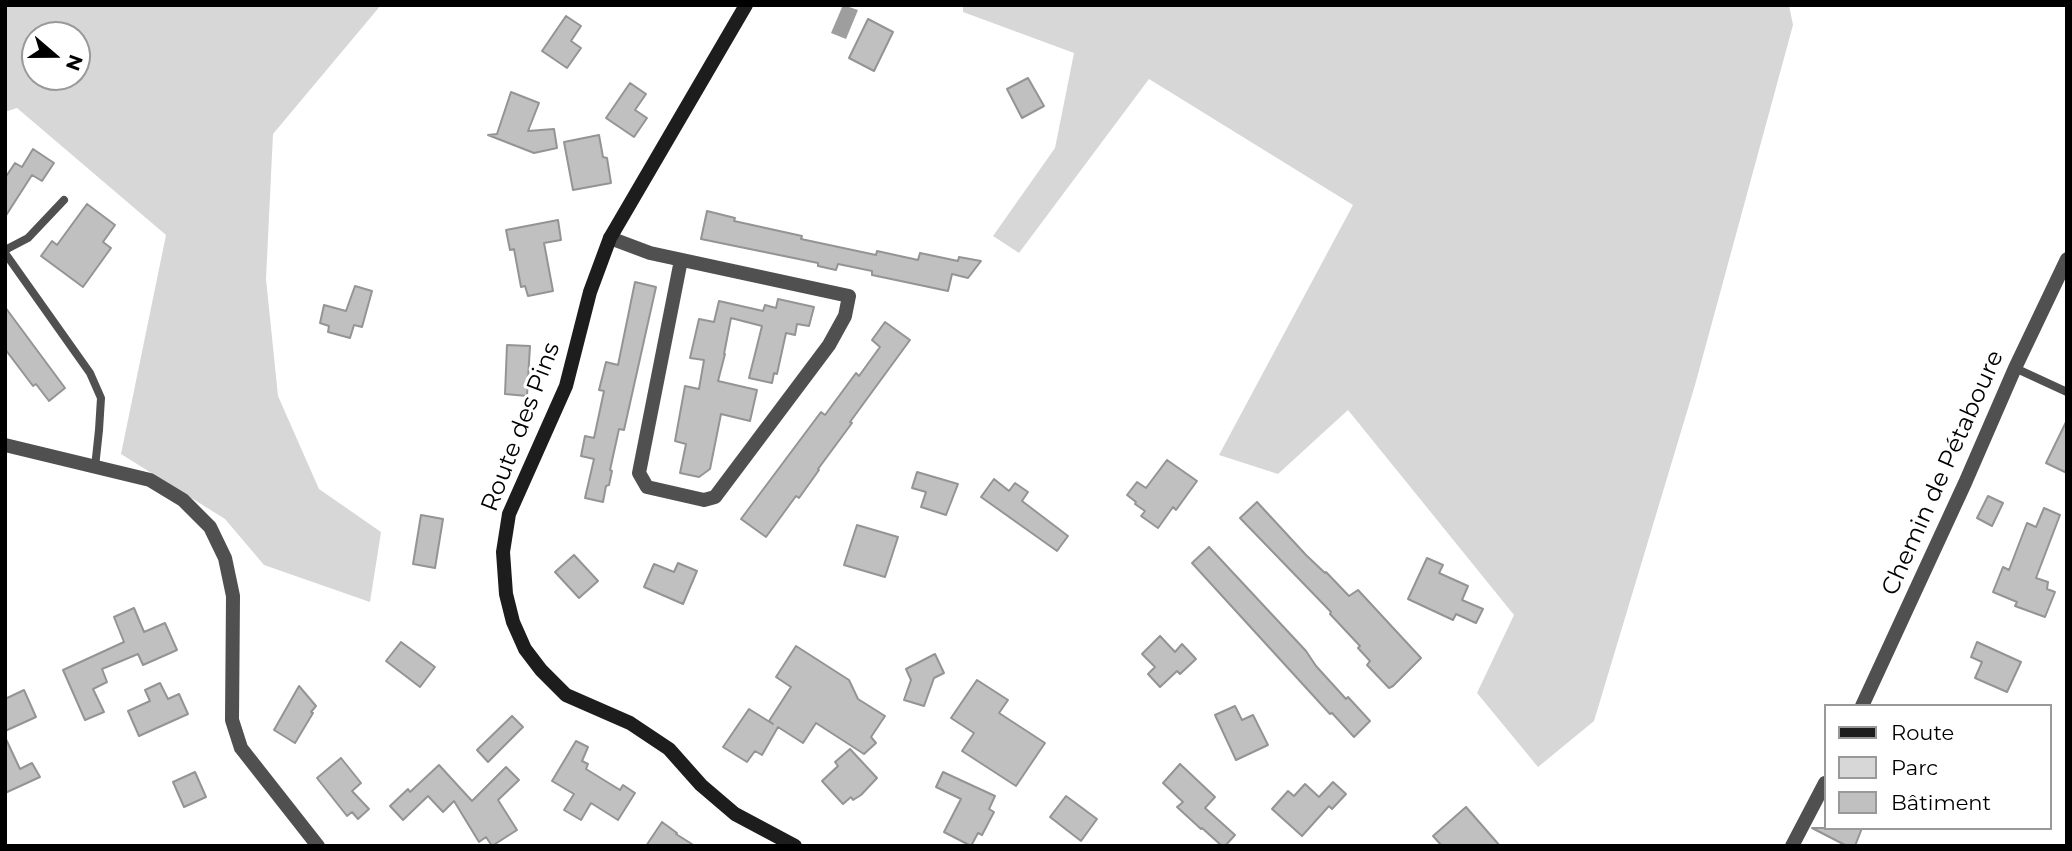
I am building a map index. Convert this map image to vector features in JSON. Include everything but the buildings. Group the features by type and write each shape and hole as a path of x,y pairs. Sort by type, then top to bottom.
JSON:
{"street":[{"name":"Route des Pins","path":"746,5 610,239 590,292 566,386 509,514 503,552 506,594 513,622 524,649 541,670 566,695 630,723 669,750 701,785 736,814 795,846"},
{"path":"610,239 650,253 849,296 845,316 829,345 715,497 704,500 647,487 639,473 681,260"},
{"name":"Chemin de Pétaboure","path":"1863,704 2067,259"},
{"path":"5,445 150,480 183,500 210,527 225,558 233,596 232,720 241,748 317,846"},
{"path":"1792,846 1824,785"}],"lane":[{"path":"64,200 28,238 5,251 90,373 101,398 94,467"},
{"path":"2015,369 2067,393"}],"green space":[{"path":"5,5 381,5 273,134 266,279 278,396 319,489 381,532 370,602 264,565 225,519 121,454 166,235 17,108 5,112"},
{"path":"963,5 1789,5 1793,25 1695,385 1594,721 1538,767 1477,693 1514,615 1348,410 1278,474 1219,455 1353,205 1149,79 1019,253 993,236 1055,148 1074,53 963,12"}],"shaded area":[{"path":"843,5 858,10 846,39 831,33"}]}
